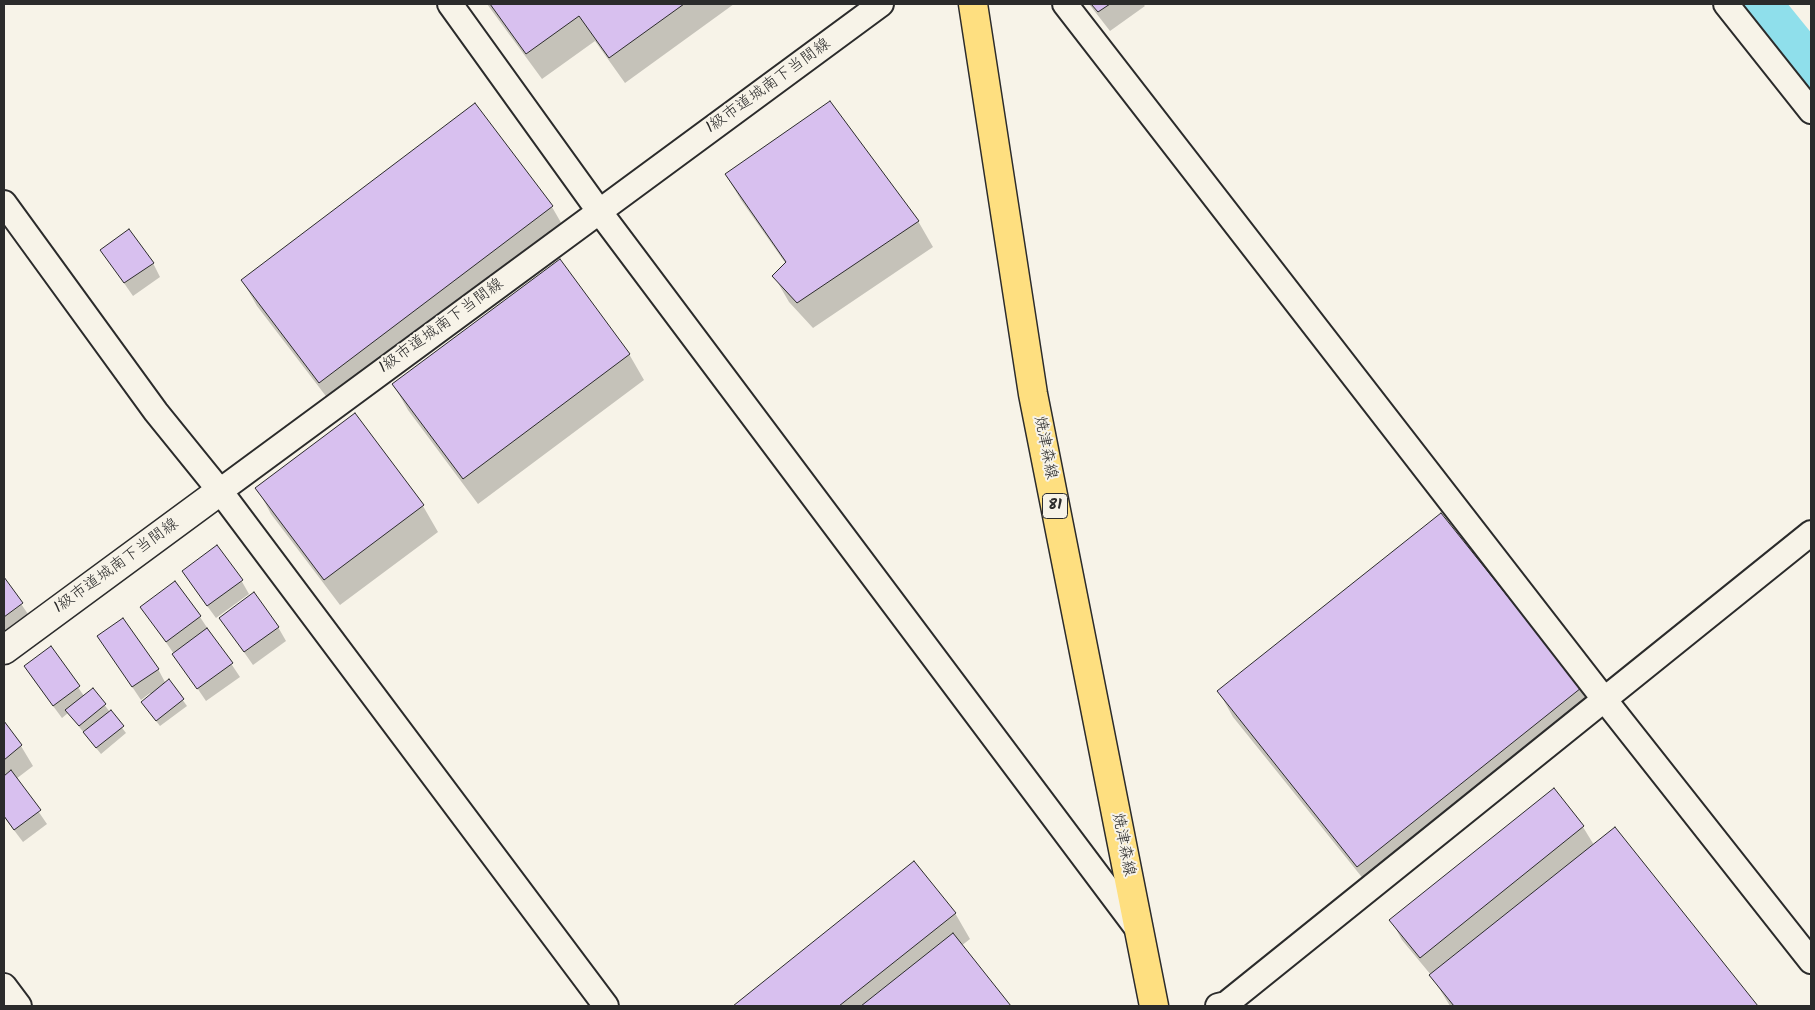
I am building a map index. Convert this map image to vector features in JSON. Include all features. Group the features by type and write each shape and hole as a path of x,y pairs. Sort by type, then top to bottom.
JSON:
{"main road":[{"name":"焼津森線","path":"973,4 1033,394 1154,1006"}],"street":[{"path":"450,4 599,211 1140,932"},
{"name":"1級市道城南下当間線","path":"4,650 882,4"},
{"path":"1064,4 1604,699 1811,961"},
{"path":"1726,4 1811,111"},
{"path":"4,203 156,412 220,492 606,1006"},
{"path":"1222,1005 1811,533"},
{"path":"4,986 19,1006"}],"building":[{"path":"490,4 684,4 609,58 579,16 526,54"},
{"path":"1091,4 1110,4 1098,12"},
{"path":"830,101 919,221 797,303 772,276 786,262 725,174"},
{"path":"475,103 553,206 319,383 241,280"},
{"path":"129,229 154,263 124,283 100,250"},
{"path":"560,259 630,354 463,479 392,384"},
{"path":"355,413 424,505 324,580 255,488"},
{"path":"1441,513 1581,688 1357,867 1217,691"},
{"path":"217,545 243,580 207,606 182,571"},
{"path":"4,577 23,603 4,617"},
{"path":"175,581 201,616 166,642 140,607"},
{"path":"254,592 279,627 244,652 219,618"},
{"path":"123,618 159,669 132,687 97,636"},
{"path":"207,628 233,663 197,689 172,654"},
{"path":"51,646 80,686 53,706 24,666"},
{"path":"169,679 184,699 156,721 141,702"},
{"path":"93,688 106,704 79,726 65,710"},
{"path":"111,710 124,726 96,748 83,732"},
{"path":"4,721 22,745 4,760"},
{"path":"11,770 41,810 14,830 4,816 4,776"},
{"path":"1554,788 1584,826 1420,958 1389,920"},
{"path":"1615,827 1758,1006 1454,1006 1429,975"},
{"path":"914,861 956,913 839,1006 733,1006"},
{"path":"953,933 1011,1006 861,1006"}],"waterway":[{"path":"1755,4 1811,73"}]}
